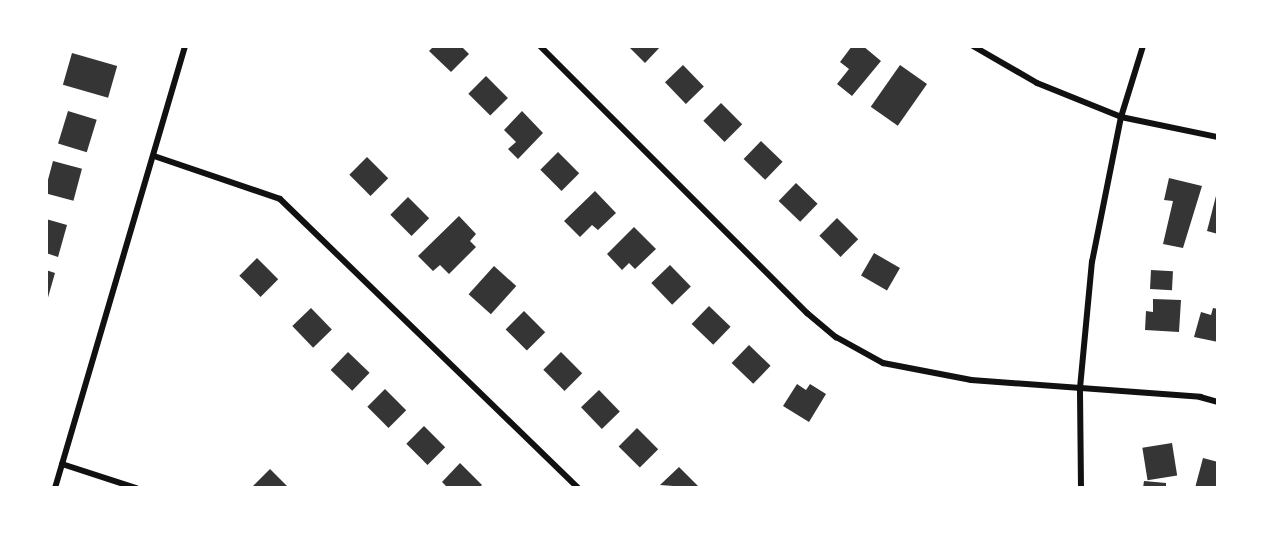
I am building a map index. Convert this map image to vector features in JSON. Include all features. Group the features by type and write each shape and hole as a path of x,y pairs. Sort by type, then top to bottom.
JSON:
{"street":[{"path":"55,488 185,46"},
{"path":"540,46 807,313 836,337 883,363 971,380 1200,396 1218,402"},
{"path":"973,46 1037,83 1120,117 1218,137"},
{"path":"1081,488 1080,388 1092,262 1120,117 1143,46"},
{"path":"154,156 280,200 578,488"},
{"path":"62,464 136,488"}],"building":[{"path":"434,46 461,46 469,54 451,72 429,51"},
{"path":"628,46 661,46 645,63"},
{"path":"852,46 863,46 881,61 852,96 837,84 849,69 840,62"},
{"path":"72,53 117,66 108,98 63,85"},
{"path":"683,65 704,87 686,104 665,82"},
{"path":"900,65 927,84 898,126 871,107"},
{"path":"486,76 508,98 490,116 468,94"},
{"path":"721,103 742,124 725,142 703,121"},
{"path":"68,111 97,120 87,152 58,144"},
{"path":"522,111 543,133 518,159 508,149 516,142 504,130"},
{"path":"761,141 783,162 765,180 744,159"},
{"path":"558,152 579,173 562,191 540,170"},
{"path":"367,157 388,178 371,196 349,175"},
{"path":"53,161 82,169 73,201 46,193"},
{"path":"1169,178 1202,186 1183,248 1163,244 1173,201 1164,200"},
{"path":"796,183 818,204 800,222 779,201"},
{"path":"595,191 616,213 598,230 592,225 580,237 564,221"},
{"path":"1218,192 1218,234 1207,231"},
{"path":"408,197 429,218 412,236 390,215"},
{"path":"459,216 476,234 470,241 476,247 449,274 440,265 433,271 418,256"},
{"path":"837,218 858,239 841,257 819,236"},
{"path":"46,219 67,225 58,257 46,253"},
{"path":"634,227 656,249 635,269 629,263 622,270 607,254"},
{"path":"874,253 900,268 887,291 861,276"},
{"path":"257,258 278,279 261,297 239,276"},
{"path":"670,265 691,287 672,305 651,283"},
{"path":"494,266 516,286 491,314 469,294"},
{"path":"46,270 55,273 47,301 46,301"},
{"path":"1151,270 1173,271 1172,290 1150,289"},
{"path":"1153,299 1181,300 1179,332 1145,330 1146,311 1153,312"},
{"path":"709,306 731,327 713,345 692,324"},
{"path":"311,308 332,330 313,348 292,326"},
{"path":"1213,308 1218,309 1218,342 1194,337 1201,312 1211,315"},
{"path":"524,311 545,332 527,351 506,329"},
{"path":"749,345 771,366 753,384 732,363"},
{"path":"348,352 370,373 352,391 331,370"},
{"path":"561,352 582,373 565,391 543,370"},
{"path":"797,384 806,390 810,384 826,394 809,422 783,406"},
{"path":"385,389 406,410 389,428 367,407"},
{"path":"599,390 620,412 602,429 581,407"},
{"path":"424,426 445,447 428,465 406,444"},
{"path":"637,428 658,449 640,468 619,446"},
{"path":"1172,443 1177,476 1148,480 1142,448"},
{"path":"1203,458 1218,462 1218,488 1195,488"},
{"path":"460,463 482,485 479,488 448,488 442,482"},
{"path":"679,467 700,488 660,485"},
{"path":"270,469 289,488 251,488"},
{"path":"1144,481 1166,483 1166,488 1143,488"}]}
